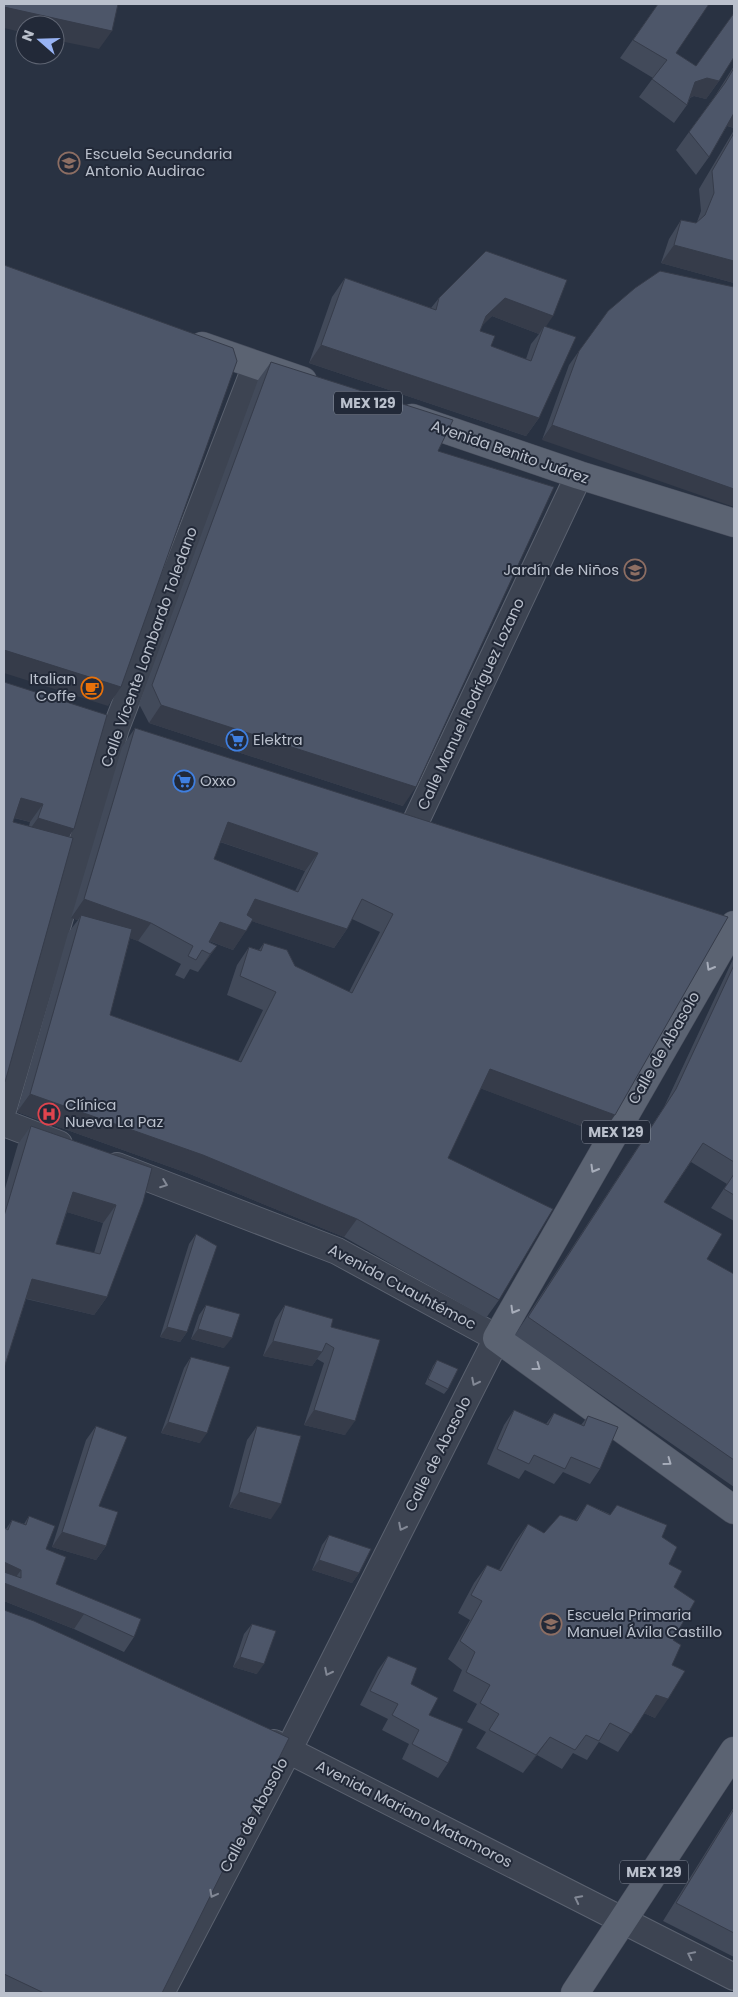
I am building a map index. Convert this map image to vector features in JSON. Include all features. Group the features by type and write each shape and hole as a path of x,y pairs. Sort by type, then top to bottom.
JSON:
{"main road":[{"name":"MEX 129","path":"182,339 330,390"},
{"name":"Avenida Benito Juárez","path":"385,409 578,475 734,523"},
{"name":"Calle de Abasolo","path":"497,1338 728,927"},
{"name":"Avenida Cuauhtémoc","path":"497,1338 734,1510"},
{"name":"MEX 129","path":"575,1993 734,1751"}],"street":[{"name":"Calle Vicente Lombardo Toledano","path":"4,1107 116,728 256,365"},
{"name":"Calle Manuel Rodríguez Lozano","path":"415,823 578,475"},
{"name":"Avenida Cuauhtémoc","path":"4,1123 337,1250 497,1338"},
{"name":"Calle de Abasolo","path":"161,1993 289,1749 497,1338"},
{"name":"Avenida Mariano Matamoros","path":"252,1734 289,1749 621,1921 734,1977"}],"building":[{"path":"4,4 118,4 112,31 65,21 65,15 40,15 4,7"},
{"path":"658,4 709,4 676,53 696,66 734,13 734,57 719,81 707,78 695,82 687,105 652,79 667,60 633,40"},
{"path":"734,68 734,113 709,157 689,132"},
{"path":"734,133 734,261 674,245 681,220 696,223 705,215 714,193 712,171"},
{"path":"486,251 567,280 553,316 505,298 486,316 480,331 495,336 491,346 531,361 544,326 576,337 539,418 321,345 345,278 436,310 439,298"},
{"path":"4,265 233,348 237,361 121,687 4,650"},
{"path":"660,271 734,287 734,489 552,425 579,351 608,311 635,288"},
{"path":"271,362 453,420 438,451 554,487 416,787 161,705 152,685"},
{"path":"4,682 107,715 74,829 38,818 43,804 21,798 13,822 73,838 5,1082 4,1081"},
{"path":"135,728 728,917 615,1115 490,1069 448,1158 553,1209 499,1300 357,1219 203,1155 30,1094 81,915 132,929 110,1015 241,1062 276,992 240,976 249,947 261,951 264,943 287,950 295,966 352,993 393,914 362,899 347,929 255,899 247,915 253,919 246,931 220,922 209,942 217,946 210,954 202,950 196,960 188,956 193,946 151,923 84,899","holes":["228,822 318,853 298,892 214,859"]},
{"path":"734,965 734,1162 703,1143 664,1202 722,1234 707,1259 734,1274 734,1460 528,1317 676,1089"},
{"path":"31,1126 152,1168 143,1202 107,1297 32,1279 4,1368 4,1216","holes":["73,1192 116,1205 100,1254 56,1244"]},
{"path":"734,1174 734,1195 724,1189"},
{"path":"196,1234 217,1246 187,1332 167,1327"},
{"path":"206,1305 240,1314 232,1338 198,1329"},
{"path":"285,1305 333,1319 331,1327 380,1340 355,1421 314,1410 334,1348 326,1343 322,1352 273,1341"},
{"path":"191,1357 230,1367 207,1433 168,1422"},
{"path":"437,1360 458,1369 448,1389 428,1379"},
{"path":"514,1410 548,1425 554,1413 584,1426 588,1416 618,1427 600,1469 571,1457 565,1469 534,1455 529,1464 497,1449"},
{"path":"96,1426 127,1437 99,1506 118,1512 106,1546 62,1532"},
{"path":"257,1426 301,1436 281,1504 239,1492"},
{"path":"587,1504 610,1515 617,1505 667,1525 662,1537 677,1547 669,1564 682,1571 674,1587 695,1601 673,1640 681,1645 672,1665 685,1671 668,1699 656,1695 631,1734 610,1723 599,1741 586,1735 575,1750 550,1737 536,1755 489,1730 499,1714 480,1703 490,1685 466,1672 475,1652 460,1641 482,1601 471,1595 487,1565 501,1571 528,1524 544,1533 560,1515 577,1521"},
{"path":"29,1516 55,1526 46,1549 66,1557 56,1584 141,1619 134,1637 84,1614 4,1583 4,1572 21,1578 21,1570 4,1562 4,1528 8,1530 12,1520 26,1525"},
{"path":"329,1535 371,1549 359,1573 319,1560"},
{"path":"4,1610 34,1621 289,1738 162,1993 44,1993 4,1974"},
{"path":"252,1624 276,1631 264,1664 240,1657"},
{"path":"388,1656 417,1668 411,1684 438,1698 429,1715 463,1729 448,1763 412,1744 419,1730 392,1715 398,1704 370,1691"},
{"path":"734,1809 734,1933 676,1903"}],"place":[{"name":"Escuela Secundaria Antonio Audirac","path":"69,163"},
{"name":"Jardín de Niños","path":"635,570"},
{"name":"Italian Coffe","path":"92,688"},
{"name":"Elektra","path":"237,740"},
{"name":"Oxxo","path":"184,781"},
{"name":"Clínica Nueva La Paz","path":"49,1114"},
{"name":"Escuela Primaria Manuel Ávila Castillo","path":"551,1624"}]}
